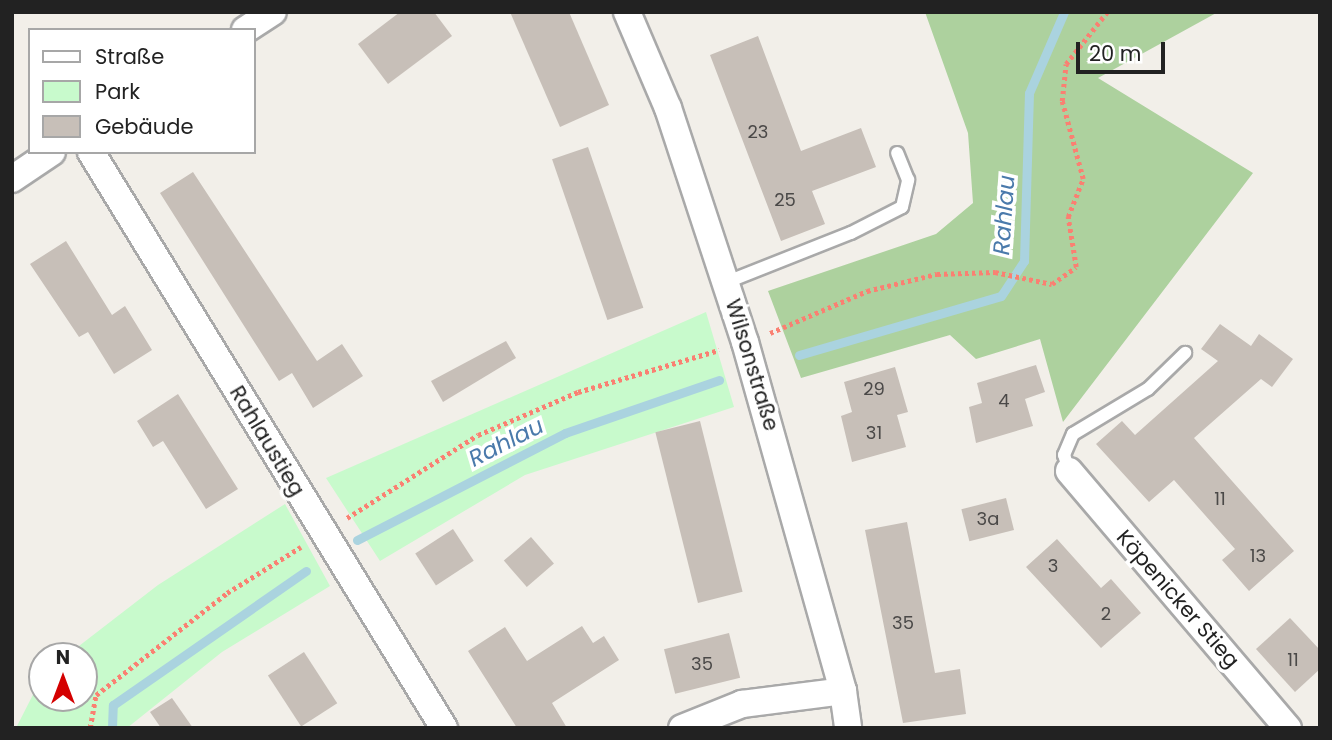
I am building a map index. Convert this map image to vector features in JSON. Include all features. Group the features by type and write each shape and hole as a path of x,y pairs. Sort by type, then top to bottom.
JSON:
{"street":[{"path":"248,28 273,12"},
{"name":"Wilsonstraße","path":"627,12 668,108 746,342 843,691 848,728"},
{"path":"12,179 49,154"},
{"name":"Rahlaustieg","path":"92,154 444,728"},
{"name":"Köpenicker Stieg","path":"1069,471 1288,728"},
{"path":"682,728 742,704 843,691"}],"lane":[{"path":"727,282 851,233 902,207 908,180 897,153"},
{"path":"1069,471 1064,455 1073,434 1148,389 1185,353"}],"path":[{"path":"90,728 96,695 227,593 478,435 578,392 746,342 806,321 867,291 937,274 995,272 1052,284 1076,267 1068,217 1083,178 1062,101 1066,64 1107,12"}],"green space":[{"path":"925,12 1218,12 1098,78 1253,173 1063,422 1040,339 976,359 950,335 801,378 768,291 936,234 973,203 968,133"},
{"path":"706,312 734,407 525,475 380,561 326,478"},
{"path":"285,504 330,586 222,652 127,728 16,728 28,704 28,712 98,712 98,642 84,642 158,585"}],"building":[{"path":"400,12 434,12 452,36 388,84 358,44"},
{"path":"510,12 569,12 609,105 560,127"},
{"path":"758,36 801,151 861,128 876,167 812,191 825,224 781,241 710,55"},
{"path":"588,147 643,308 607,320 552,159"},
{"path":"193,172 317,361 342,344 363,376 313,408 292,373 279,381 160,193"},
{"path":"66,241 112,315 125,306 152,350 114,374 88,332 79,337 30,264"},
{"path":"1220,324 1251,346 1259,334 1293,359 1272,387 1261,379 1194,438 1294,551 1249,591 1222,560 1235,549 1174,480 1149,502 1096,444 1122,421 1135,435 1218,361 1201,349"},
{"path":"506,341 516,358 443,402 431,381"},
{"path":"1036,365 1045,392 1025,399 1033,426 976,443 969,407 982,403 977,383"},
{"path":"895,367 908,412 897,415 906,447 852,462 841,416 852,412 844,382"},
{"path":"178,394 238,489 206,509 163,441 153,447 137,421"},
{"path":"700,421 743,592 698,603 655,432"},
{"path":"1006,498 1014,530 969,541 961,509"},
{"path":"907,522 935,673 960,669 966,714 903,723 865,530"},
{"path":"453,529 474,561 436,585 415,554"},
{"path":"531,537 554,563 527,587 504,561"},
{"path":"1057,539 1101,588 1111,579 1141,613 1101,648 1026,567"},
{"path":"1290,618 1320,650 1320,669 1295,692 1256,649"},
{"path":"582,626 593,643 604,636 619,660 552,703 567,728 517,728 468,651 505,627 527,661"},
{"path":"729,633 740,678 675,694 664,649"},
{"path":"304,652 337,703 301,727 268,675"},
{"path":"172,698 193,728 161,728 150,712"}],"waterway":[{"name":"Rahlau","path":"799,355 1001,296 1024,261 1029,93 1064,12"},
{"name":"Rahlau","path":"357,540 565,433 719,380"},
{"name":"Rahlau","path":"112,728 113,705 306,571"}]}
